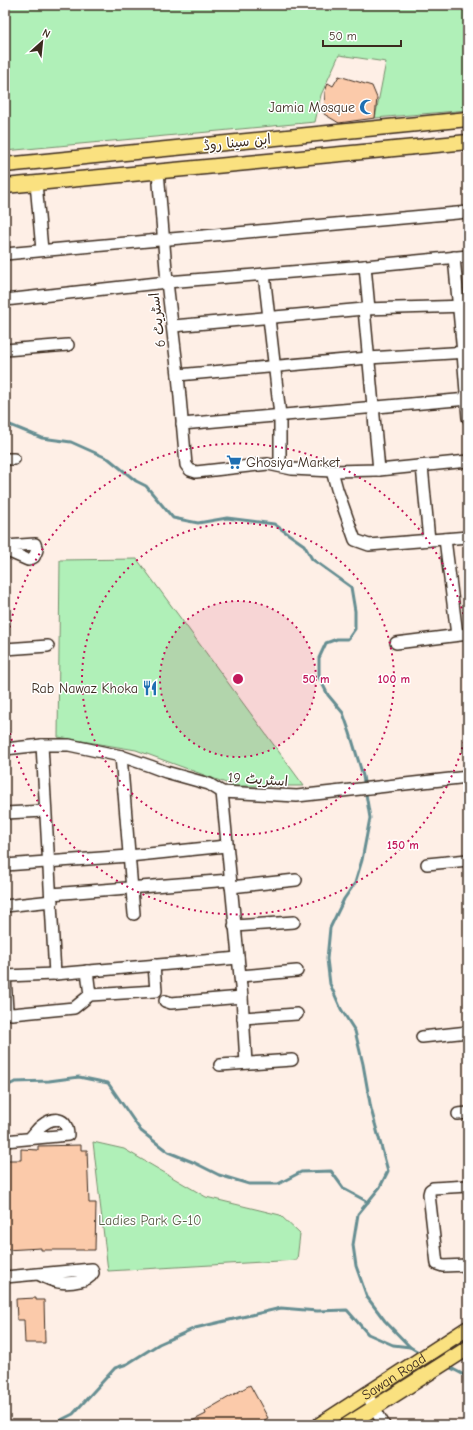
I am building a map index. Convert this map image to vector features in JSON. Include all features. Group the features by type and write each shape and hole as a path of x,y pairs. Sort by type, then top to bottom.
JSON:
{"main road":[{"name":"ابن سینا روڈ","path":"5,165 468,119"},
{"name":"ابن سینا روڈ","path":"5,186 468,142"},
{"path":"55,160 58,180"},
{"name":"Sawan Road","path":"319,1425 468,1328"},
{"name":"Sawan Road","path":"347,1425 468,1348"}],"street":[{"name":"اسٹریٹ 6","path":"158,171 167,282 173,326 186,465 190,470 196,472 268,464 280,466"},
{"path":"36,183 42,250"},
{"path":"5,254 468,212"},
{"path":"5,300 167,282 468,256"},
{"path":"454,257 464,306 468,418"},
{"path":"365,266 368,358 379,470"},
{"path":"264,274 280,415 280,466 292,470 379,470 468,461"},
{"path":"173,326 367,309 464,306"},
{"path":"5,350 68,345"},
{"path":"178,375 368,358 466,352"},
{"path":"182,424 467,399"},
{"path":"422,466 428,540"},
{"path":"332,471 355,540 369,545 468,537"},
{"path":"396,644 463,634 445,539"},
{"path":"5,649 48,646"},
{"path":"42,745 45,810 52,898 55,974"},
{"name":"اسٹریٹ 19","path":"5,749 42,745 69,745 122,756 166,772 209,784 222,792 297,796 468,777"},
{"path":"122,756 134,914"},
{"path":"222,792 226,846 242,997 246,1063"},
{"path":"5,813 45,810"},
{"path":"5,865 129,856 226,846"},
{"path":"427,864 468,860"},
{"path":"5,906 52,898 132,888 296,880"},
{"path":"234,926 294,922"},
{"path":"154,966 156,990 90,995 74,1008 12,1014 9,1014 8,1011 5,976 55,974 238,958"},
{"path":"87,971 90,995"},
{"path":"240,976 297,971"},
{"path":"165,1001 171,1003 242,997"},
{"path":"243,1018 297,1014"},
{"path":"422,1037 468,1032"},
{"path":"220,1065 292,1060"},
{"path":"5,1141 68,1135 68,1128 60,1120 52,1120 40,1127 30,1138"},
{"path":"468,1186 433,1188 430,1190 429,1194 437,1264 443,1266 468,1265"},
{"path":"5,1276 38,1274"},
{"path":"366,1393 384,1425"}],"green space":[{"path":"5,5 468,5 468,110 375,118 386,62 339,55 321,95 315,122 5,151"},
{"path":"137,559 304,786 234,786 136,750 58,737 60,560"},
{"name":"Ladies Park G-10","path":"93,1142 124,1149 206,1197 280,1215 300,1234 297,1260 108,1271"}],"building":[{"path":"339,76 372,86 377,98 375,118 339,123 324,114 325,92 328,83 333,86"},
{"path":"81,1145 81,1150 87,1150 89,1203 96,1203 95,1250 41,1250 41,1248 5,1250 5,1160 21,1160 21,1149 38,1150 38,1146"},
{"path":"36,1298 36,1300 44,1300 45,1343 25,1343 24,1320 17,1320 16,1299"},
{"path":"250,1385 268,1418 255,1425 184,1425 206,1414 205,1411"}],"waterway":[{"path":"5,425 10,425 42,438 71,442 109,459 136,481 146,486 173,518 198,523 227,518 274,524 304,545 312,559 351,587 355,611 355,629 348,639 337,639 326,643 319,658 319,677 328,695 343,713 363,776 370,818 362,860 355,883 344,899 330,928 327,959 330,984 341,1009 355,1031 363,1064 371,1109 388,1171 380,1187 358,1214 353,1245 356,1266 367,1297 385,1321 410,1347 422,1354"},
{"path":"5,1087 15,1082 49,1081 79,1077 108,1083 141,1131 168,1152 219,1175 249,1184 278,1184 301,1172 331,1171 344,1189 368,1202"},
{"path":"51,1425 73,1414 115,1368 127,1364 159,1344 195,1328 281,1308 317,1311 347,1310 368,1334 393,1345 410,1347"},
{"path":"447,1366 468,1377"}],"place":[{"name":"Jamia Mosque","path":"367,107"},
{"name":"Ghosiya Market","path":"234,462"},
{"name":"Rab Nawaz Khoka","path":"150,688"}]}
